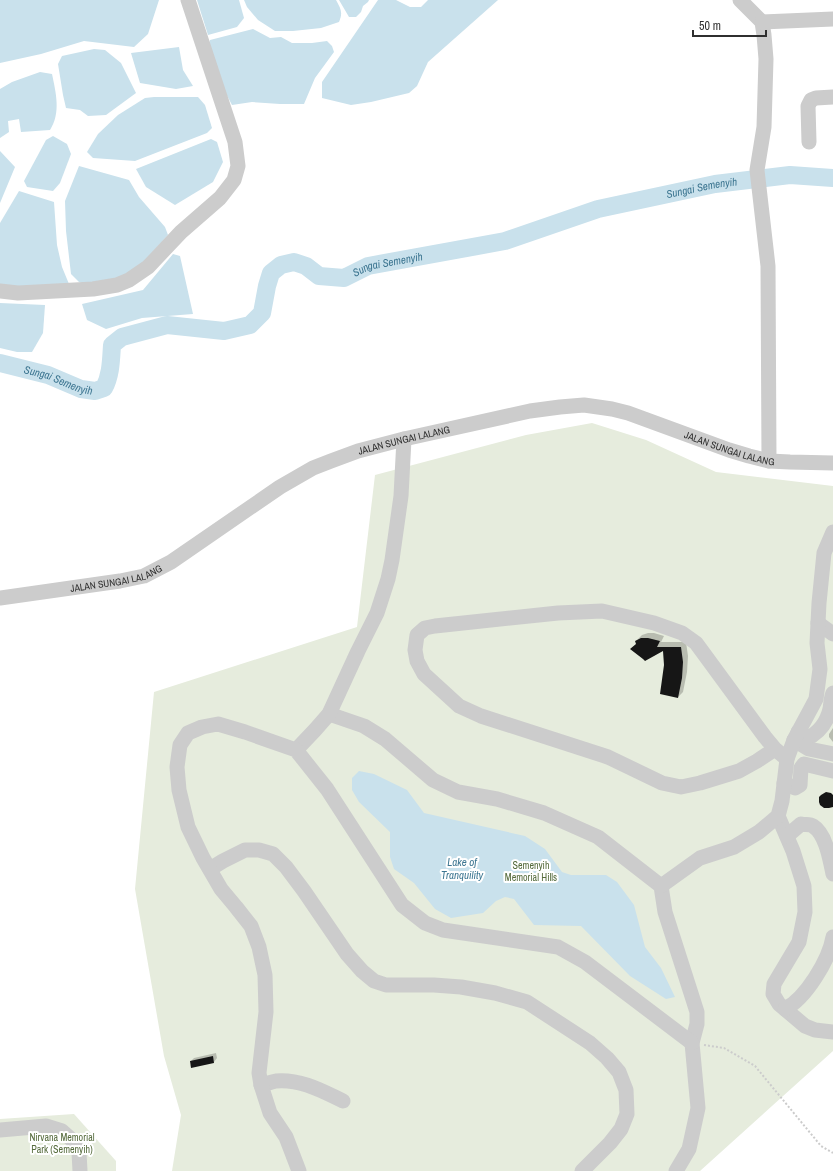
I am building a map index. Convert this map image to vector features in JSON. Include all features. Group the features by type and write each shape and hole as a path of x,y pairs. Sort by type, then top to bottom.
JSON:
{"street":[{"path":"0,291 18,293 93,289 117,285 129,280 148,266 181,232 220,198 234,180 238,166 235,142 188,0"},
{"path":"740,0 762,22 766,59 764,127 757,170 758,190 768,266 769,461"},
{"path":"762,22 833,19"},
{"path":"809,142 808,106 811,100 816,98 833,97"},
{"name":"JALAN SUNGAI LALANG","path":"0,598 120,581 144,576 171,562 280,487 313,468 358,451 404,438 560,406 584,405 612,409 728,450 769,461 833,463"},
{"path":"296,750 329,714 377,613 388,579 392,560 401,496 404,438"},
{"path":"660,886 700,858 734,848 759,832 778,816 782,801 787,759 796,736 816,699 820,669 817,643 824,554 833,532"},
{"path":"775,749 739,771 700,783 681,787 662,783 608,757 481,716 459,706 424,674 417,661 415,650 418,635 425,628 435,626 558,612 602,611 654,623 682,633 696,643 775,749 787,759"},
{"path":"818,623 833,634"},
{"path":"796,736 806,738 814,735 819,730 824,724 833,693"},
{"path":"329,714 364,726 385,739 433,780 458,792 497,799 544,813 598,837 660,886 665,912 697,1012 697,1024 692,1043 698,1108 690,1148 676,1171"},
{"path":"299,1171 286,1137 270,1113 261,1085 259,1073 266,1012 265,975 259,947 251,926 221,889 188,827 179,790 177,767 180,746 188,733 202,727 218,724 296,750 327,788 402,905 425,923 443,930 558,947 585,962 692,1043"},
{"path":"796,736 808,749 833,754"},
{"path":"784,784 795,788 800,785 801,768 804,764 833,771"},
{"path":"778,816 788,836 804,886 805,912 799,942 774,984 773,994 779,1004 805,1026 815,1030 833,1032"},
{"path":"788,836 801,824 812,825 820,832 827,848 833,874"},
{"path":"210,869 245,850 259,850 273,854 286,867 304,891 347,954 362,971 374,981 386,985 434,985 461,987 495,993 527,1002 590,1043 607,1058 619,1072 626,1090 627,1114 621,1129 610,1143 582,1171"},
{"path":"785,1009 791,1006 804,994 823,964 833,937"},
{"path":"261,1085 277,1081 298,1082 313,1087 343,1101"},
{"path":"0,1130 46,1126 62,1131 72,1140 79,1152 80,1171"}],"path":[{"path":"692,1043 724,1048 755,1066 821,1146 833,1153"}],"green space":[{"name":"Semenyih Memorial Hills","path":"592,423 646,440 716,472 833,486 833,1051 700,1171 172,1171 181,1115 164,1056 135,889 154,692 357,627 375,475 526,435"},
{"name":"Nirvana Memorial Park (Semenyih)","path":"74,1114 116,1161 116,1171 0,1171 0,1119"}],"water":[{"path":"0,0 159,0 148,34 134,47 84,41 41,54 0,63"},
{"path":"197,0 239,0 244,18 237,27 208,35"},
{"path":"244,0 336,0 341,16 339,22 321,28 275,31 258,20 247,7"},
{"path":"339,0 369,0 356,17 349,17"},
{"path":"378,0 396,0 410,7 421,7 428,0 498,0 428,62 417,86 409,93 351,105 322,98 322,82"},
{"path":"253,29 270,38 281,37 292,43 327,41 332,46 334,52 315,78 304,104 252,102 232,105 223,88 208,47 210,40"},
{"path":"179,47 183,70 193,86 176,89 140,83 131,53"},
{"path":"94,49 105,50 121,63 136,93 106,115 88,116 80,110 66,108 58,64 62,56"},
{"path":"40,72 52,74 55,88 57,110 56,117 50,130 21,132 19,119 8,121 9,132 0,138 0,89 12,82"},
{"path":"198,97 205,105 212,128 207,133 135,161 93,158 87,152 98,134 118,115 145,98"},
{"path":"53,136 67,144 71,154 60,183 53,191 27,187 24,181 46,140"},
{"path":"211,139 217,142 223,162 213,182 175,205 146,187 136,169"},
{"path":"0,151 15,167 0,203"},
{"path":"79,166 129,180 139,197 165,227 168,235 131,276 92,286 79,282 71,274 66,231 65,201"},
{"path":"19,191 54,202 57,245 62,267 69,284 29,289 0,286 0,223"},
{"path":"173,254 180,256 193,314 142,318 106,329 87,320 82,304 143,290"},
{"path":"0,303 45,305 43,333 32,352 17,352 0,348"},
{"name":"Lake of Tranquility","path":"359,771 374,774 407,790 424,813 525,836 545,849 562,872 571,875 606,875 617,882 634,905 645,947 661,968 675,997 666,999 630,976 581,926 534,925 514,899 505,897 496,901 483,913 451,918 435,909 414,883 394,869 390,857 390,832 359,802 352,790 352,778"}],"building":[{"path":"641,638 660,641 657,647 681,647 683,662 682,678 678,698 660,694 664,665 663,651 645,661 630,649 636,644 635,641"},
{"path":"826,792 833,795 833,807 824,808 820,805 819,797"},
{"path":"213,1056 214,1063 191,1068 190,1061"}],"waterway":[{"name":"Sungai Semenyih","path":"0,363 48,375 81,389 95,391 104,388 109,373 112,345 122,337 167,325 224,331 250,325 262,313 271,273 281,265 294,262 306,266 319,276 344,278 368,266 505,241 598,209 715,184 790,175 833,178"}]}
